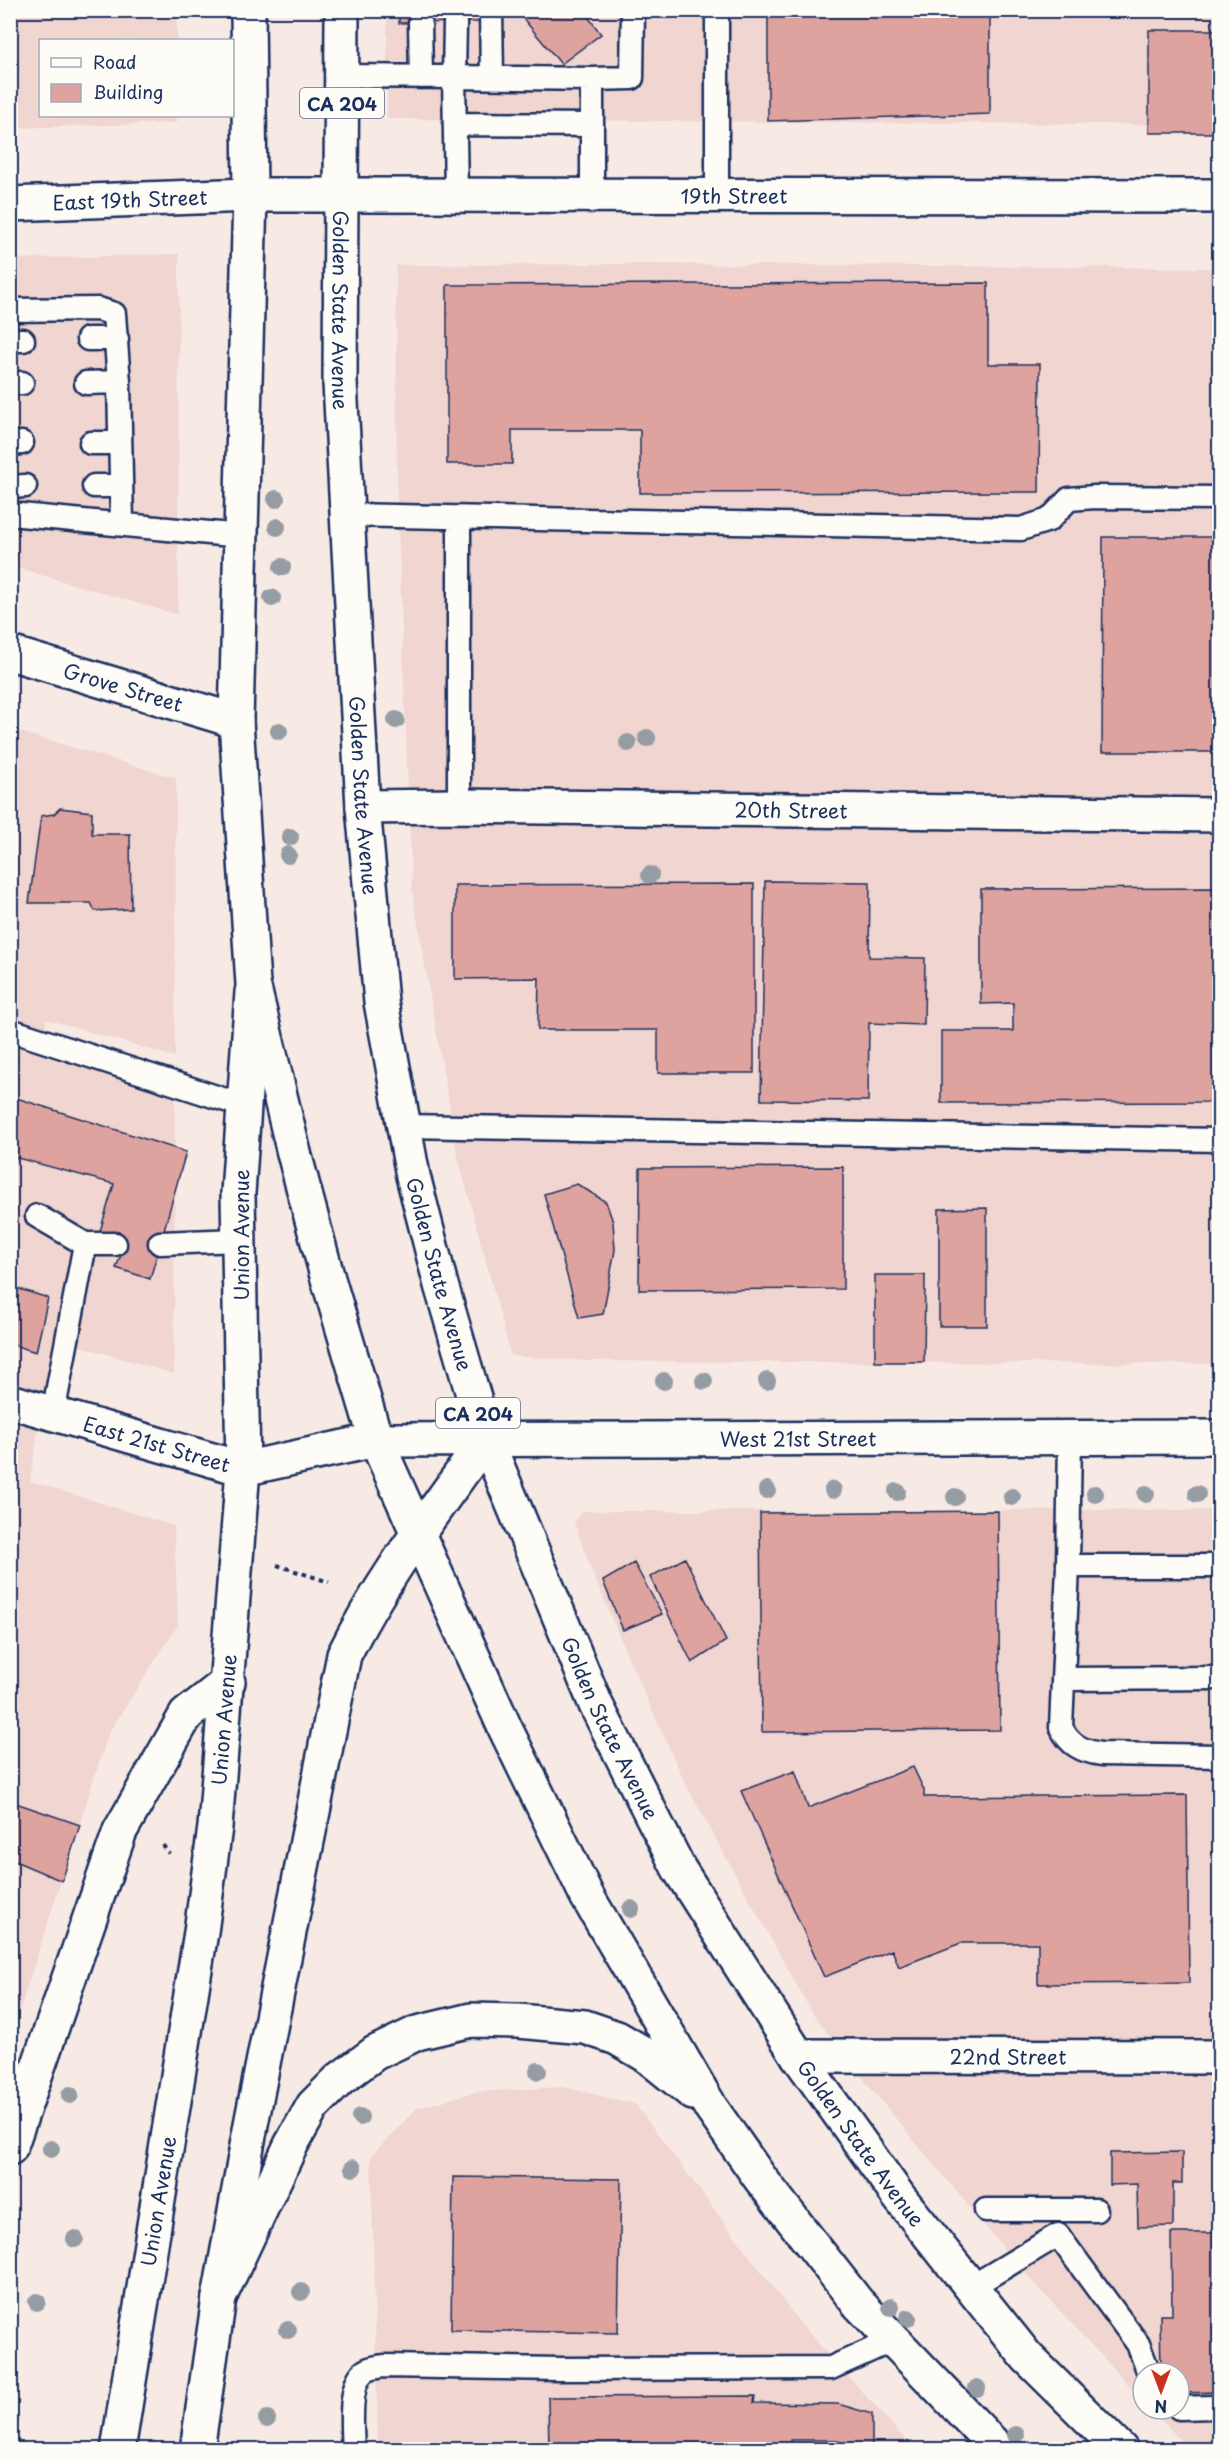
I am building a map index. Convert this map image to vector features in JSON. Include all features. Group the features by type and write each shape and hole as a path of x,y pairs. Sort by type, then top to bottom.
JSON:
{"main road":[{"path":"248,10 250,195 236,721 253,984 323,1261 376,1440 505,1728 587,1896 711,2108 760,2178 857,2302 999,2450"},
{"name":"CA 204","path":"341,195 342,10"},
{"name":"19th Street","path":"250,195 1220,196"},
{"name":"East 19th Street","path":"10,204 250,195"},
{"name":"Golden State Avenue","path":"341,195 340,383 363,807 381,1002 413,1176 441,1285 486,1439 596,1705 674,1859 798,2056 898,2198 1027,2357 1121,2450"},
{"name":"Grove Street","path":"10,653 236,721"},
{"name":"20th Street","path":"363,807 459,806 1220,815"},
{"name":"Union Avenue","path":"120,2437 201,1932 215,1827 243,1469 238,1193 253,984"},
{"name":"East 21st Street","path":"10,1401 243,1469 376,1440"},
{"name":"West 21st Street","path":"376,1440 1220,1437"},
{"path":"198,2443 219,2298 252,2119 344,1655 359,1624 418,1534 486,1439"},
{"path":"10,2148 120,1831 186,1715 228,1682"},
{"path":"219,2298 291,2145 313,2106 340,2079 375,2054 417,2033 471,2020 518,2021 585,2027 617,2038 646,2055 711,2108"},
{"name":"22nd Street","path":"798,2056 1220,2057"}],"lane":[{"path":"490,10 492,77"},
{"path":"342,76 632,78 633,10"},
{"path":"717,10 717,195"},
{"path":"420,22 421,77"},
{"path":"454,22 456,195"},
{"path":"592,79 592,195"},
{"path":"454,124 592,125"},
{"path":"10,310 98,309 114,314 119,382 122,524"},
{"path":"88,339 117,339"},
{"path":"86,383 119,382"},
{"path":"91,443 120,443"},
{"path":"94,486 120,486"},
{"path":"347,515 1021,529 1049,520 1069,499 1095,497 1220,498"},
{"path":"10,514 241,537"},
{"path":"459,518 459,806"},
{"path":"10,1030 244,1106"},
{"path":"404,1126 1220,1140"},
{"path":"37,1216 85,1244 115,1244"},
{"path":"160,1244 239,1240"},
{"path":"53,1414 85,1244"},
{"path":"1070,1437 1068,1566 1061,1727 1067,1739 1083,1751 1101,1754 1220,1756"},
{"path":"1068,1566 1220,1566"},
{"path":"1063,1679 1220,1678"},
{"path":"986,2211 1096,2211"},
{"path":"1058,2211 1058,2235 1138,2344 1144,2361"},
{"path":"971,2287 1058,2235"},
{"path":"352,2450 352,2418 356,2381 365,2370 384,2366 560,2369 831,2367 893,2340"},
{"path":"1191,2408 1214,2407"}],"path":[{"path":"277,1565 329,1582"},
{"path":"163,1845 169,1854"}],"shaded area":[{"path":"10,11 177,11 177,39 39,39 39,117 177,117 176,123 11,128"},
{"path":"387,11 1219,11 1219,125 387,119"},
{"path":"179,254 178,615 11,566 10,259"},
{"path":"643,264 1219,268 1219,1364 586,1361 511,1356 458,1157 412,890 397,501 396,265"},
{"path":"11,729 176,778 175,1057 46,1019 47,1057 175,1094 174,1374 53,1338 30,1481 174,1526 178,1625 109,1732 11,2037"},
{"path":"1219,1510 1219,2449 1189,2449 1162,2421 1191,2421 1191,2361 1131,2361 1131,2388 1020,2268 853,2067 810,2009 686,1785 591,1569 574,1522 582,1511"},
{"path":"563,2087 635,2104 800,2323 914,2449 378,2449 371,2156 417,2108 475,2092"}],"building":[{"path":"399,10 483,10 483,22 399,23"},
{"path":"516,10 583,10 601,34 561,64"},
{"path":"768,10 990,10 990,114 768,121"},
{"path":"1149,30 1220,30 1220,133 1149,133"},
{"path":"988,283 988,364 1040,364 1039,492 640,493 640,430 512,430 512,464 447,464 447,285"},
{"path":"1103,537 1220,537 1220,752 1102,752"},
{"path":"60,808 92,812 92,834 130,834 131,909 95,911 91,903 29,903 41,816 54,814"},
{"path":"765,881 870,882 869,957 925,958 924,1025 869,1023 868,1101 761,1100"},
{"path":"754,884 754,1073 658,1073 658,1030 538,1030 539,978 455,979 455,885"},
{"path":"1220,888 1220,1102 941,1103 941,1031 1013,1031 1013,1003 981,1004 981,889"},
{"path":"10,1096 186,1152 150,1279 116,1268 124,1247 98,1238 114,1184 10,1156"},
{"path":"843,1167 843,1289 639,1290 640,1168"},
{"path":"577,1184 606,1202 613,1222 615,1250 603,1314 579,1318 544,1194"},
{"path":"987,1208 987,1326 939,1326 939,1209"},
{"path":"875,1275 925,1275 924,1362 875,1362"},
{"path":"10,1286 48,1298 36,1352 10,1344"},
{"path":"998,1511 1000,1730 762,1732 760,1513"},
{"path":"685,1558 726,1641 692,1663 650,1577"},
{"path":"634,1563 662,1614 623,1630 603,1581"},
{"path":"913,1767 924,1790 924,1797 1187,1795 1189,1983 1038,1984 1038,1943 961,1943 899,1967 892,1950 824,1977 741,1791 795,1771 808,1808"},
{"path":"10,1801 80,1825 62,1881 10,1859"},
{"path":"1182,2152 1182,2183 1173,2183 1173,2226 1138,2227 1137,2184 1110,2185 1110,2153"},
{"path":"453,2177 621,2179 618,2333 451,2330"},
{"path":"1171,2233 1220,2233 1220,2392 1191,2393 1191,2361 1161,2361 1160,2315 1172,2315"},
{"path":"755,2396 754,2403 838,2404 872,2414 872,2449 838,2449 838,2440 791,2440 791,2450 549,2450 548,2397"}]}
